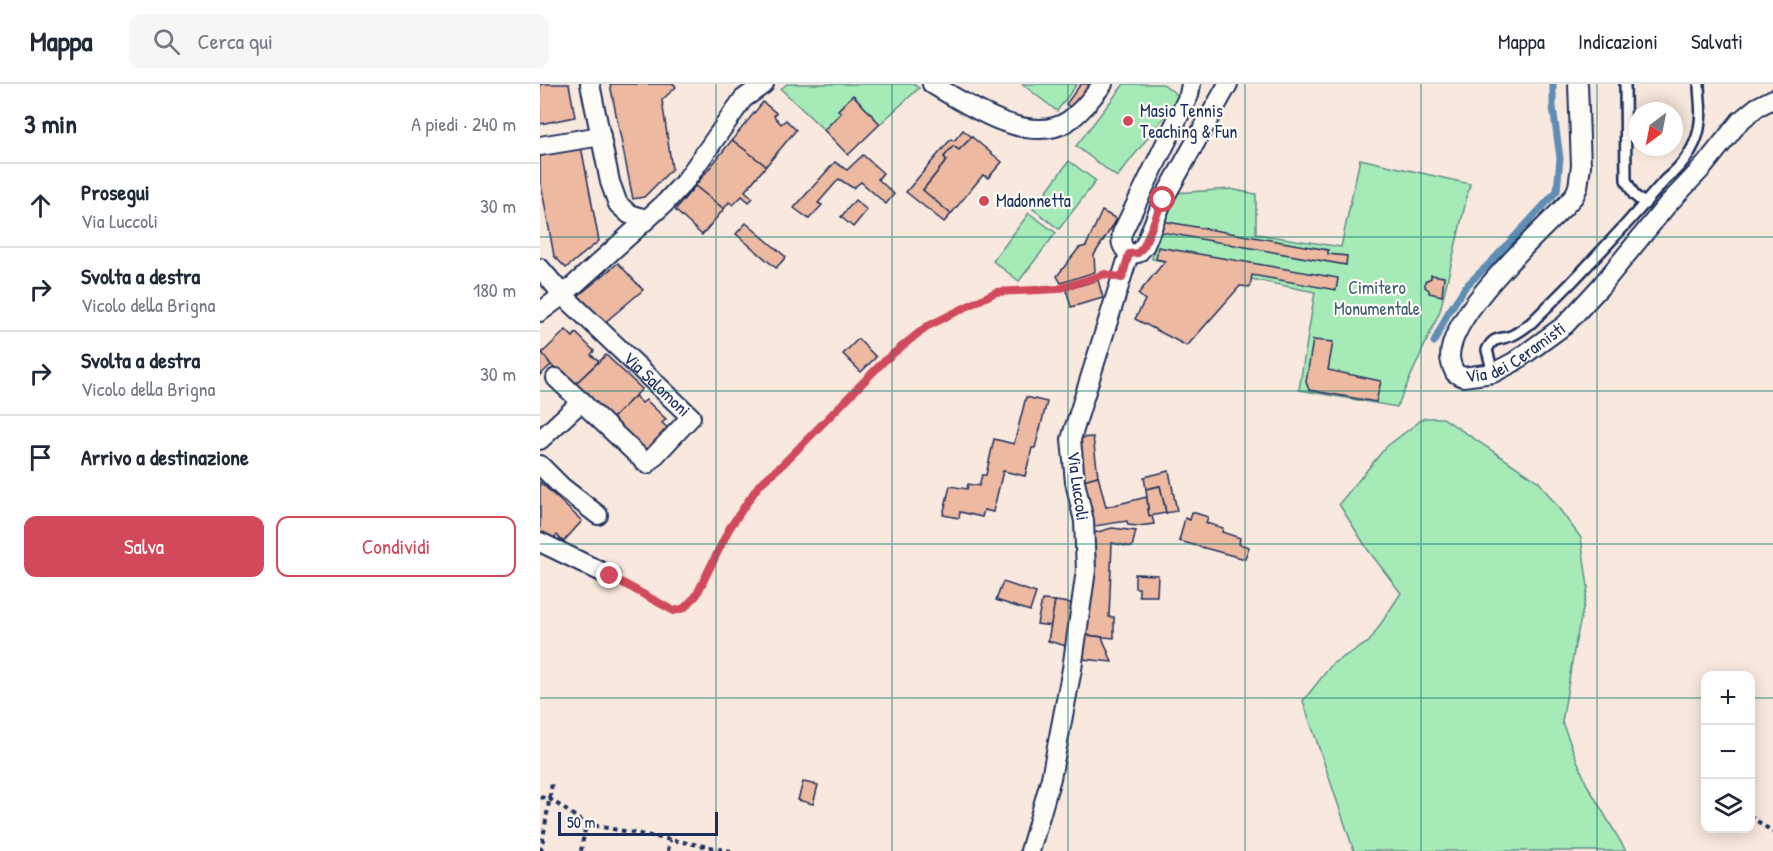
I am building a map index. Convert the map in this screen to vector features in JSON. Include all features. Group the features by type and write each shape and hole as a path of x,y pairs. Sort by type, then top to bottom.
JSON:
{"street":[{"path":"590,84 610,182 618,204 629,214 646,219"},
{"path":"540,312 563,295 665,202 686,180 743,99 764,84"},
{"path":"932,84 996,119 1026,129 1037,129 1054,128 1069,121 1103,84"},
{"path":"1129,254 1123,248 1120,240 1125,224 1189,95 1191,84"},
{"name":"Via Luccoli","path":"1030,851 1051,778 1072,669 1086,570 1084,522 1075,482 1071,439 1129,254 1138,253 1144,246 1163,200 1228,84"},
{"name":"Via dei Ceramisti","path":"1578,84 1581,166 1578,187 1565,206 1479,296 1455,336 1450,354 1451,365 1455,373 1463,377 1493,373 1514,362 1565,325 1601,286 1667,205 1704,166 1740,121 1757,107 1773,99"},
{"path":"540,146 601,136"},
{"path":"540,268 563,295"},
{"name":"Via Salomoni","path":"556,378 647,464 691,417 563,295"},
{"path":"540,440 582,401"},
{"path":"540,465 562,487 598,515"},
{"path":"540,542 610,576"}],"lane":[{"path":"1625,84 1626,180 1634,195 1645,204"},
{"path":"1493,373 1487,350 1492,341 1497,338 1506,338 1528,325 1587,267 1665,180 1676,171 1694,148 1700,122 1699,84"}],"path":[{"path":"610,576 674,611 684,608 696,596 729,529 759,485 783,464 884,361 926,327 996,292 1058,289 1105,274 1122,278"},
{"path":"541,851 552,783"},
{"path":"540,797 550,799 586,824 731,851"},
{"path":"1755,819 1773,832"},
{"path":"581,851 586,824"},
{"path":"668,851 670,840"}],"green space":[{"path":"787,84 913,84 919,88 880,124 853,95 838,110 841,113 824,130 781,89"},
{"path":"1022,84 1077,84 1057,111"},
{"name":"Masio Tennis Teaching & Fun","path":"1124,84 1163,84 1180,97 1117,177 1076,146"},
{"name":"Cimitero Monumentale","path":"1360,159 1470,184 1440,311 1397,407 1299,390 1315,292 1152,259 1158,220 1175,193 1230,189 1256,194 1256,234 1341,247"},
{"path":"1069,161 1096,181 1059,229 1033,209"},
{"path":"1029,213 1056,233 1019,281 993,261"},
{"path":"1424,418 1443,418 1539,482 1581,538 1588,587 1562,722 1586,783 1626,851 1354,851 1303,701 1333,663 1369,642 1401,593 1368,550 1339,504 1386,447"}],"building":[{"path":"540,84 569,84 575,117 540,124"},
{"path":"610,84 674,84 676,87 662,100 672,169 644,197 633,199"},
{"path":"1081,84 1092,84 1071,108 1066,104"},
{"path":"853,95 880,124 848,155 824,130 841,113 838,110"},
{"path":"763,102 776,113 774,116 781,124 786,120 796,130 766,166 732,140"},
{"path":"963,130 972,137 959,150 953,146 944,157 947,160 923,190 951,214 944,222 906,192 951,139 954,141"},
{"path":"972,137 1002,162 988,178 983,175 951,214 923,190 947,160 944,157 953,146 959,150"},
{"path":"732,140 766,166 745,191 753,198 749,202 742,196 733,205 729,202 724,209 695,186"},
{"path":"581,146 599,241 566,268 554,256 540,179 540,154"},
{"path":"863,155 883,173 878,179 894,194 886,204 861,182 853,188 839,179 818,203 822,205 809,219 794,208 835,162 847,170"},
{"path":"695,186 724,209 702,235 675,210"},
{"path":"855,200 867,210 853,227 841,217"},
{"path":"1102,211 1117,219 1094,255 1095,272 1061,283 1057,276 1079,248 1086,246"},
{"path":"1162,221 1328,250 1328,254 1347,256 1346,265 1161,232"},
{"path":"746,223 786,257 776,268 736,234"},
{"path":"1158,247 1338,278 1336,290 1252,275 1250,287 1240,286 1187,346 1135,319 1145,300 1138,294 1165,261 1156,259"},
{"path":"618,263 643,290 603,324 578,296"},
{"path":"1431,275 1444,277 1442,296 1429,293 1425,287 1425,281 1431,278"},
{"path":"1098,280 1103,298 1071,307 1066,289"},
{"path":"566,330 573,337 576,333 594,351 591,355 599,361 573,386 542,353"},
{"path":"858,339 876,357 861,372 843,354"},
{"path":"1313,340 1333,342 1328,370 1381,381 1376,402 1309,390 1306,382"},
{"path":"540,350 551,365 540,375"},
{"path":"606,355 642,389 610,421 573,386"},
{"path":"635,396 642,403 646,400 666,419 662,423 669,429 644,453 610,421"},
{"path":"1026,397 1047,402 1025,476 1003,471 993,512 984,510 982,517 960,512 959,518 943,515 950,486 967,489 968,484 979,486 982,475 986,475 994,439 1014,444"},
{"path":"1093,437 1098,476 1080,481 1078,438"},
{"path":"1169,471 1177,511 1166,513 1160,486 1146,489 1144,477"},
{"path":"1098,476 1106,507 1147,497 1149,516 1152,516 1154,524 1128,525 1127,521 1088,527 1080,481"},
{"path":"540,482 582,521 563,542 557,535 548,543 540,536"},
{"path":"1160,486 1166,513 1149,516 1146,489"},
{"path":"1192,512 1208,517 1206,523 1223,528 1222,532 1240,538 1239,544 1249,547 1245,559 1179,541 1185,518 1190,520"},
{"path":"1112,528 1136,531 1132,547 1112,543 1109,617 1114,617 1114,638 1085,635 1090,534"},
{"path":"1135,574 1158,575 1157,596 1139,596 1139,588 1135,588"},
{"path":"1003,582 1036,593 1030,611 996,600"},
{"path":"1042,600 1055,601 1051,626 1037,624"},
{"path":"1055,601 1077,604 1070,647 1048,641"},
{"path":"1085,635 1102,637 1112,662 1083,659"},
{"path":"803,782 818,785 813,804 798,800"}],"waterway":[{"path":"1434,342 1448,313 1466,286 1557,191 1560,158 1553,107 1553,84"}],"place":[{"name":"Masio Tennis Teaching & Fun","path":"1128,121"},
{"name":"Madonnetta","path":"984,201"}],"route":[{"path":"610,576 660,605 674,611 684,608 696,596 729,529 759,485 906,342 926,327 996,292 1058,289 1105,274 1122,278 1129,254 1138,253 1144,246 1163,200"}]}
